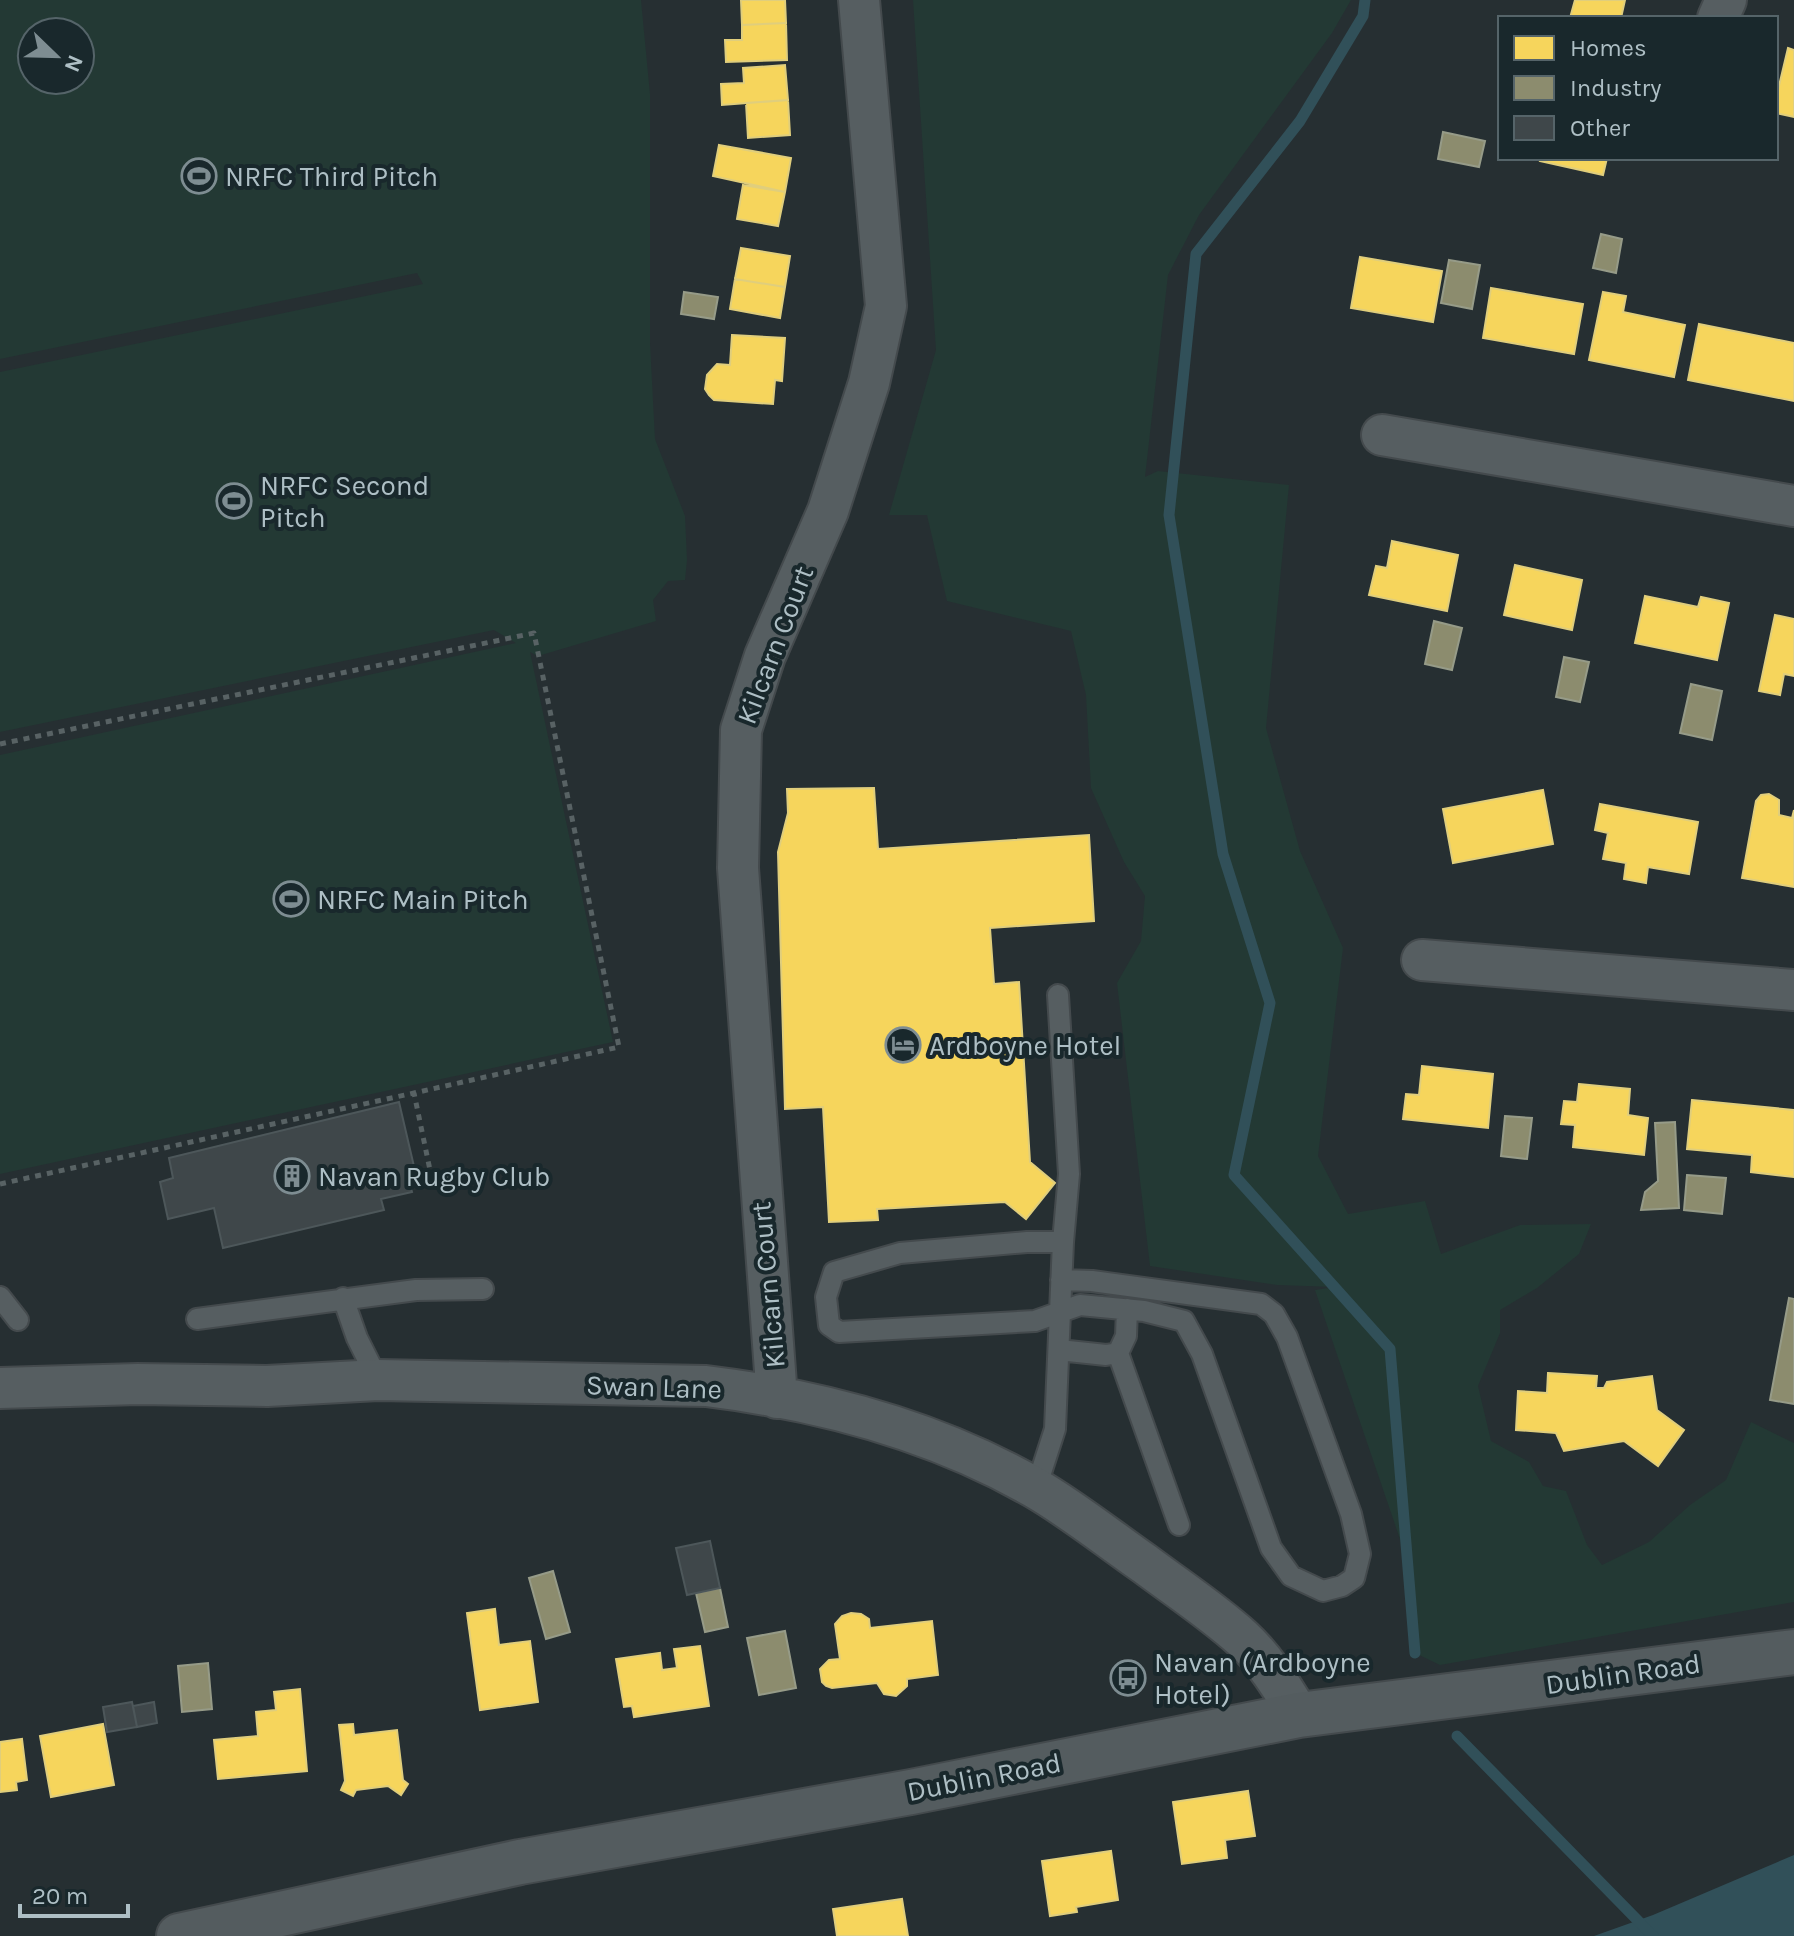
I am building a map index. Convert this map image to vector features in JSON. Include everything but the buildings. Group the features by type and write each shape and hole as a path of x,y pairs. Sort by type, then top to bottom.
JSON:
{"main road":[{"name":"Dublin Road","path":"179,1936 520,1862 911,1792 1299,1715 1794,1652"}],"street":[{"name":"Kilcarn Court","path":"777,1398 738,868 741,730 765,656 828,511 869,383 886,306 859,0"},
{"path":"1382,435 1794,506"},
{"path":"1422,960 1794,990"},
{"name":"Swan Lane","path":"0,1388 138,1384 267,1386 378,1380 706,1386 848,1413 929,1439 1036,1488 1243,1639 1276,1678 1299,1715"}],"lane":[{"path":"1036,1488 1055,1429 1069,1174 1058,995"},
{"path":"1061,1280 1092,1281 1261,1304 1274,1314 1287,1337 1351,1514 1360,1554 1354,1578 1342,1586 1323,1591 1291,1576 1271,1548 1202,1354 1184,1321 1144,1311 1080,1305 1035,1321 839,1332 829,1325 826,1297 834,1272 900,1253 1027,1242 1063,1242"},
{"path":"197,1319 416,1290 483,1289"},
{"path":"0,1297 18,1320"},
{"path":"343,1298 357,1338 378,1380"},
{"path":"1127,1309 1126,1336 1118,1353 1179,1525"},
{"path":"1059,1350 1106,1355 1118,1353"}],"path":[{"path":"0,744 534,633 619,1047 0,1184"},
{"path":"414,1093 430,1170 466,1184"}],"green space":[{"path":"0,0 641,0 650,94 650,343 655,439 685,516 685,580 668,581 653,600 656,621 538,656 530,652 613,1042 0,1174 0,755 516,643 494,630 0,732 0,372 423,284 417,273 0,359"},
{"path":"913,0 1351,0 1332,33 1199,215 1168,275 1145,477 1158,471 1289,485 1266,728 1300,851 1343,948 1318,1156 1348,1214 1425,1201 1441,1254 1520,1225 1591,1224 1579,1254 1537,1288 1500,1310 1500,1333 1478,1386 1491,1441 1529,1462 1543,1486 1566,1491 1587,1545 1602,1565 1649,1542 1690,1505 1726,1480 1751,1422 1794,1443 1794,1602 1440,1665 1415,1653 1402,1545 1315,1290 1335,1287 1277,1285 1150,1266 1117,983 1141,941 1145,896 1124,862 1091,788 1086,695 1071,631 947,601 927,515 889,515 936,350"}],"water":[{"path":"1794,1855 1794,1936 1594,1936 1653,1915"}],"waterway":[{"path":"1365,0 1363,16 1300,121 1196,254 1169,515 1223,854 1270,1003 1234,1175 1390,1349 1415,1653"},
{"path":"1457,1736 1653,1936"}],"place":[{"name":"NRFC Third Pitch","path":"199,176"},
{"name":"NRFC Second Pitch","path":"234,501"},
{"name":"NRFC Main Pitch","path":"291,899"},
{"name":"Ardboyne Hotel","path":"903,1045"},
{"name":"Navan Rugby Club","path":"292,1176"},
{"name":"Navan (Ardboyne Hotel)","path":"1128,1678"}]}
